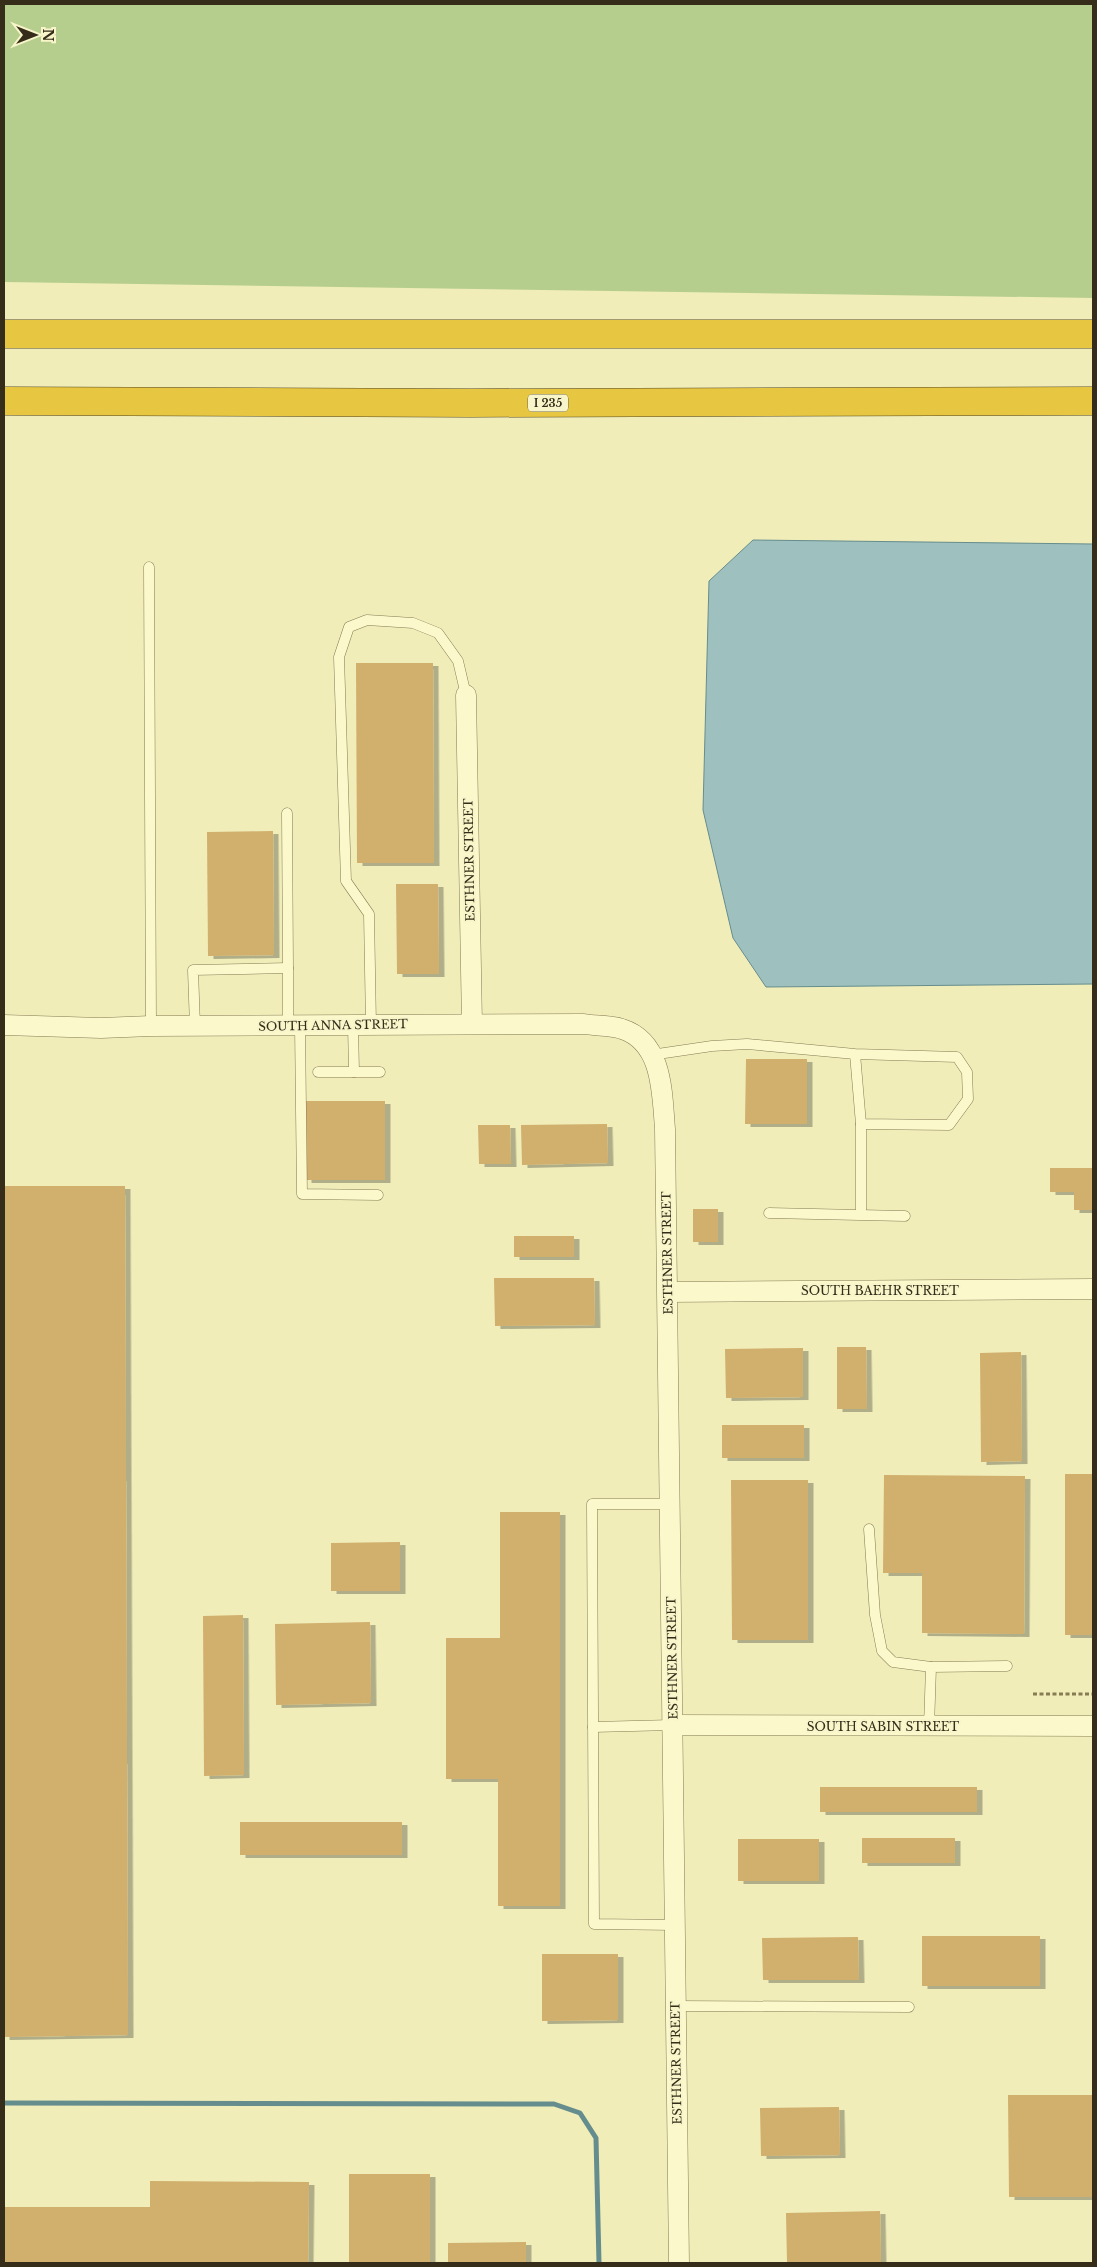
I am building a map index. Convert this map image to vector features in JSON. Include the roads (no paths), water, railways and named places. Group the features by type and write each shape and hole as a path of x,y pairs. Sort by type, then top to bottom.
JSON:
{"highway":[{"path":"4,334 1093,334"},
{"name":"I 235","path":"4,401 471,403 1093,401"}],"street":[{"name":"ESTHNER STREET","path":"466,696 472,1024"},
{"name":"SOUTH ANNA STREET","path":"4,1025 101,1028 150,1026 584,1024 622,1028 643,1041 651,1055"},
{"name":"ESTHNER STREET","path":"651,1055 660,1078 665,1129 679,2263"},
{"name":"SOUTH BAEHR STREET","path":"668,1292 1093,1289"},
{"name":"SOUTH SABIN STREET","path":"672,1725 1093,1726"}],"lane":[{"path":"149,567 150,1026"},
{"path":"354,1072 362,1025 369,914 346,881 339,657 349,628 366,620 375,620 413,623 438,633 458,661 466,696"},
{"path":"287,813 288,968 294,1026 302,1194 378,1195"},
{"path":"195,1026 194,970 288,968"},
{"path":"651,1055 712,1046 747,1044 855,1054 957,1057 967,1072 968,1099 949,1125 861,1124"},
{"path":"855,1054 861,1124 862,1214"},
{"path":"318,1072 380,1072"},
{"path":"769,1213 905,1216"},
{"path":"670,1504 592,1504 594,1924 675,1925"},
{"path":"869,1529 875,1615 882,1651 893,1662 931,1667 1007,1666"},
{"path":"929,1726 931,1667"},
{"path":"593,1727 672,1725"},
{"path":"676,2006 909,2007"}],"water":[{"path":"753,540 1093,544 1093,984 766,987 733,938 703,810 709,581"}],"waterway":[{"path":"4,2103 554,2104 580,2113 596,2138 599,2263"}]}
